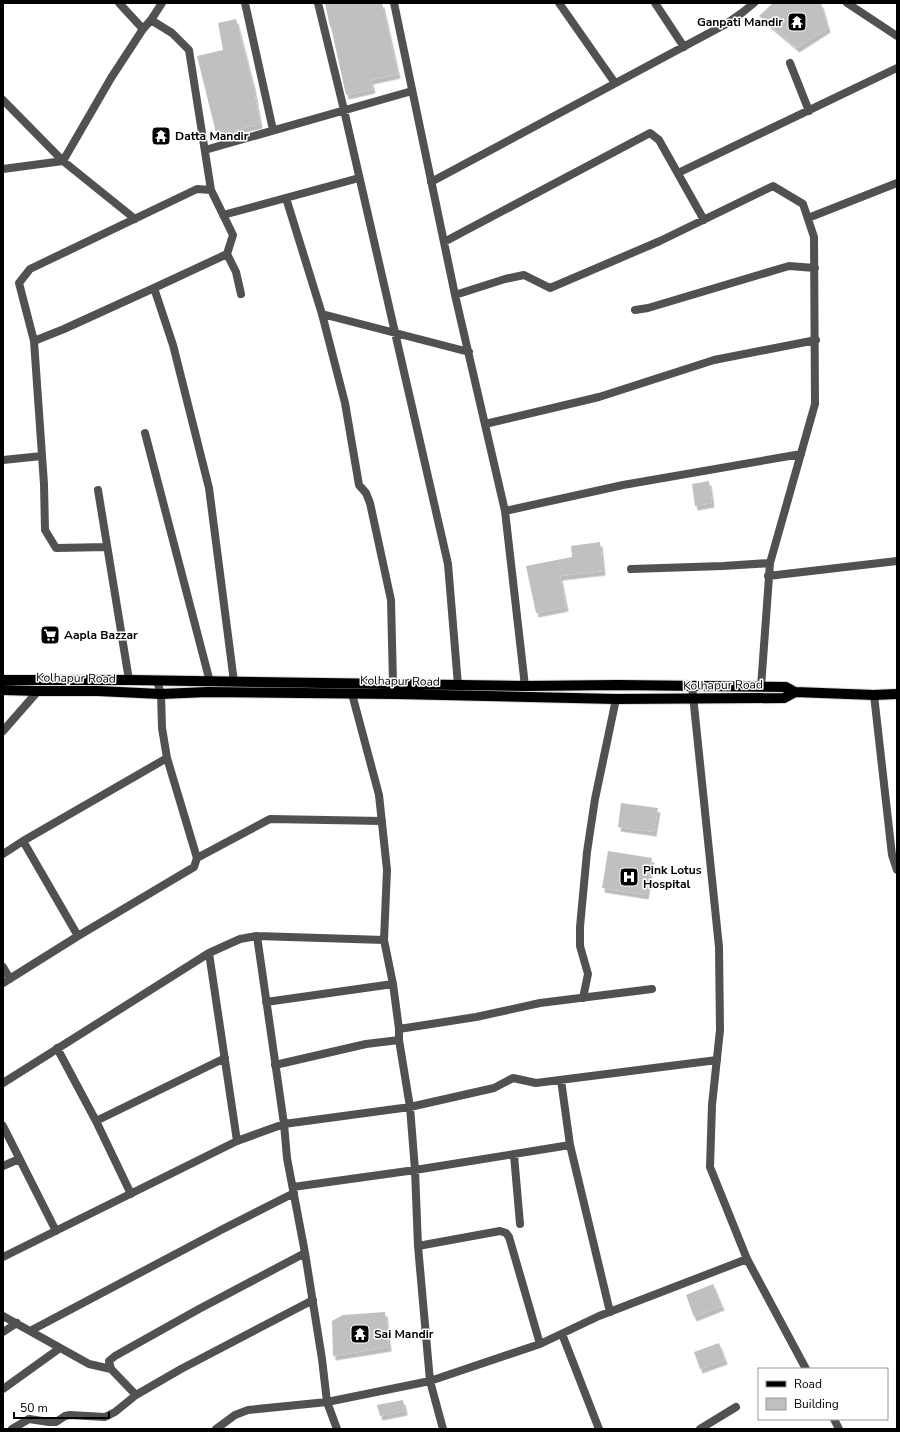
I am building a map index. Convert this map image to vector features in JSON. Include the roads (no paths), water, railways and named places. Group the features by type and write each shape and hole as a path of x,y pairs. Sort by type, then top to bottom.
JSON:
{"main road":[{"name":"Kolhapur Road","path":"3,680 393,683 525,686 618,685 786,687 795,692 874,695 897,694"},
{"name":"Kolhapur Road","path":"3,690 38,692 98,691 161,694 270,692 412,694 616,699 784,698 795,692"}],"street":[{"path":"118,3 143,29"},
{"path":"63,161 106,85 162,3"},
{"path":"245,3 273,130"},
{"path":"318,3 448,564 458,684"},
{"path":"394,3 455,295 505,511 525,686"},
{"path":"559,3 615,83"},
{"path":"655,3 684,46"},
{"path":"432,182 726,24 754,3"},
{"path":"847,3 897,36"},
{"path":"34,340 64,329 226,254 233,235 211,190 189,50 172,34 150,20"},
{"path":"790,63 809,110"},
{"path":"678,173 897,68"},
{"path":"205,150 412,91"},
{"path":"3,100 63,161 135,218"},
{"path":"444,242 650,133 659,140 704,220"},
{"path":"3,169 63,161"},
{"path":"223,215 359,178"},
{"path":"808,218 897,183"},
{"path":"455,295 498,281 524,275 550,288 660,241 773,186 802,204 814,237 816,340 815,404 770,563 761,687"},
{"path":"107,547 56,548 45,530 42,456 34,340 19,283 30,269 135,218 197,189 211,190"},
{"path":"286,198 322,314 345,403 359,485 366,493 370,503 391,600 393,683"},
{"path":"226,254 236,272 241,294"},
{"path":"636,310 648,308 789,266 815,268"},
{"path":"154,288 173,345 209,488 234,682"},
{"path":"322,314 469,352"},
{"path":"485,424 599,397 714,360 816,340"},
{"path":"145,433 210,682"},
{"path":"505,511 623,485 801,454"},
{"path":"3,460 42,456"},
{"path":"98,490 129,680"},
{"path":"768,576 897,561"},
{"path":"630,568 723,566 770,563"},
{"path":"3,967 7,981 78,936 194,867 197,858 167,758 162,728 161,694 158,681"},
{"path":"692,686 719,947 720,1030 712,1105 710,1167 747,1259 805,1368"},
{"path":"3,730 38,692"},
{"path":"352,694 379,795 387,870 384,940 393,984 399,1040 410,1107 415,1170 418,1246 430,1381 443,1429"},
{"path":"874,695 892,855 897,870"},
{"path":"583,998 588,974 580,946 580,926 587,852 616,699"},
{"path":"3,854 167,758"},
{"path":"197,858 270,819 382,821"},
{"path":"23,841 78,936"},
{"path":"3,1083 209,953 240,939 257,936 384,940"},
{"path":"257,936 284,1124 287,1158 313,1300 327,1402 337,1429"},
{"path":"209,953 237,1142"},
{"path":"266,1002 393,984"},
{"path":"399,1029 476,1017 540,1003 652,989"},
{"path":"275,1065 366,1044 399,1040"},
{"path":"57,1048 96,1121 131,1194"},
{"path":"96,1121 225,1058"},
{"path":"3,1258 237,1142 284,1124 410,1107 494,1088 513,1078 536,1083 717,1060"},
{"path":"561,1080 570,1145 610,1312"},
{"path":"3,1126 56,1231"},
{"path":"30,1331 294,1190 570,1145"},
{"path":"514,1154 520,1224"},
{"path":"3,1166 19,1158"},
{"path":"418,1246 500,1231 506,1233 509,1237 540,1344"},
{"path":"110,1369 109,1361 115,1356 199,1309 305,1253"},
{"path":"216,1429 235,1415 248,1410 327,1402 430,1381 540,1344 610,1312 747,1259"},
{"path":"12,1429 29,1419 56,1422 65,1416 70,1415 105,1417 115,1412 136,1395 181,1369 313,1300"},
{"path":"3,1316 89,1364 110,1369 136,1395"},
{"path":"3,1332 16,1323"},
{"path":"562,1334 599,1429"},
{"path":"3,1388 60,1348"},
{"path":"700,1429 736,1407"},
{"path":"834,1420 839,1429"}],"place":[{"name":"Ganpati Mandir","path":"797,22"},
{"name":"Datta Mandir","path":"161,136"},
{"name":"Aapla Bazzar","path":"50,635"},
{"name":"Pink Lotus Hospital","path":"629,877"},
{"name":"Sai Mandir","path":"360,1334"}]}
